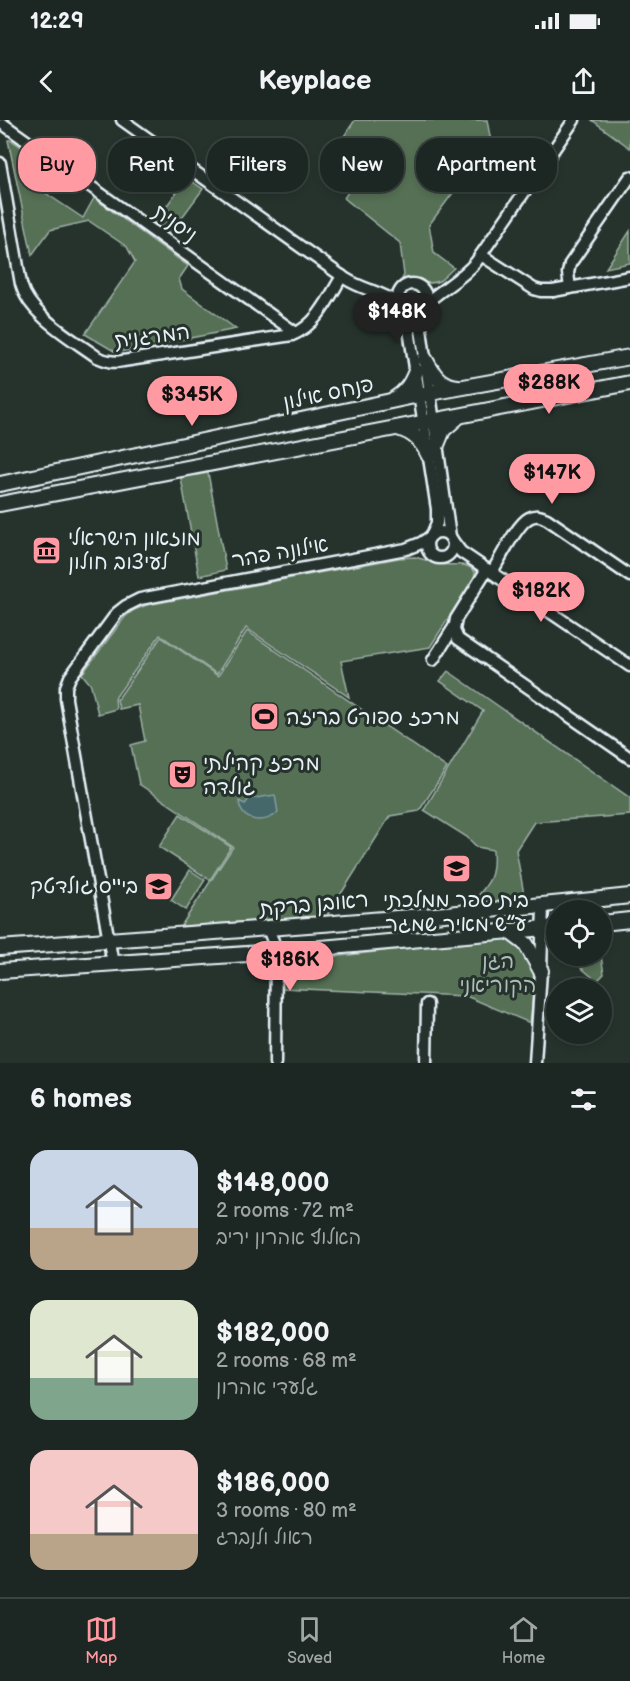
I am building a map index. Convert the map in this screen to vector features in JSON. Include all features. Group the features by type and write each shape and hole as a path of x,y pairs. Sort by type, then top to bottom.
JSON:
{"street":[{"path":"122,120 342,276 357,285 387,296 413,312 469,271 574,120"},
{"name":"ניסנית","path":"2,125 296,333"},
{"name":"המרגנית","path":"0,163 19,277 26,298 40,315 97,357 107,361 120,362 296,333 306,328 314,320 342,276"},
{"path":"570,288 568,273 570,264 630,177"},
{"path":"481,255 536,290 549,292 630,277"},
{"path":"375,292 389,292 411,285 435,287 451,284"},
{"path":"417,286 425,295 425,302 421,308 425,359 424,394"},
{"path":"403,288 398,295 408,323 416,371 424,394 433,452 438,512 436,526 427,546 432,555 439,558 469,557"},
{"name":"פנחס אילון","path":"0,484 424,394 630,357"},
{"path":"425,359 441,381 446,385 460,387"},
{"path":"391,401 406,391 416,371"},
{"path":"0,504 630,383"},
{"path":"447,556 453,548 433,452 443,430 462,415"},
{"path":"398,428 414,435 433,452"},
{"path":"433,660 454,627 456,619 521,524 527,519 536,516 548,519 630,576"},
{"path":"431,536 441,532 451,538 459,550 630,666"},
{"name":"אילונה פהר","path":"113,964 65,696 68,681 115,616 129,604 147,597 406,549 431,536"},
{"name":"אילונה פהר","path":"406,549 432,555"},
{"path":"454,627 462,643 630,758"},
{"name":"ראובן ברקת","path":"0,948 268,929 543,906 630,896"},
{"path":"535,1063 542,971 543,906"},
{"path":"612,922 630,920"},
{"name":"ראובן ברקת","path":"0,971 276,952 546,928"},
{"path":"268,929 276,952 275,1063"},
{"path":"510,932 526,944 542,971"},
{"path":"426,1063 428,1004"}],"green space":[{"path":"355,120 487,120 490,138 416,138 416,192 454,192 429,225 434,253 454,268 439,281 400,283 404,275 400,243 344,198 348,192 404,192 404,138 343,138"},
{"path":"592,120 630,120 630,148"},
{"path":"8,140 18,145 18,188"},
{"path":"195,184 203,189 169,235 154,223 177,192 195,192"},
{"path":"19,192 44,192 83,218 94,198 188,266 179,279 182,289 236,329 119,352 114,351 85,334 135,262 127,247 89,221 50,230 32,255"},
{"path":"630,231 630,263 606,268"},
{"path":"208,473 226,570 199,576 181,478"},
{"path":"415,557 443,565 467,566 475,572 474,578 430,647 341,661 349,697 246,628 217,674 160,635 115,698 116,709 98,714 91,685 82,674 125,617 134,610 147,605 399,558"},
{"path":"247,631 447,768 419,811 390,816 327,916 181,926 233,847 139,784 131,745 145,741 138,705 119,709 117,700 161,637 218,676"},
{"path":"448,671 630,798 630,815 534,822 516,850 525,900 472,903 490,880 493,850 477,847 467,837 424,810 483,711 440,681"},
{"path":"180,814 231,847 210,880 159,847"},
{"path":"190,870 205,880 186,910 171,900"},
{"name":"הגן הקוריאני","path":"506,937 518,944 531,963 534,986 530,1023 466,996 279,988 279,963"},
{"path":"579,966 603,966 604,974 600,978 593,978"}],"water":[{"path":"275,795 278,813 260,820 244,814 239,801 245,804 249,799"}],"place":[{"name":"מוזאון הישראלי לעיצוב חולון","path":"47,550"},
{"name":"מרכז ספורט בריזה","path":"265,717"},
{"name":"מרכז קהילתי גולדה","path":"182,775"},
{"name":"בית ספר ממלכתי ע’’ש מאיר שמגר","path":"456,869"},
{"name":"בי''ס גולדטק","path":"159,886"}]}
